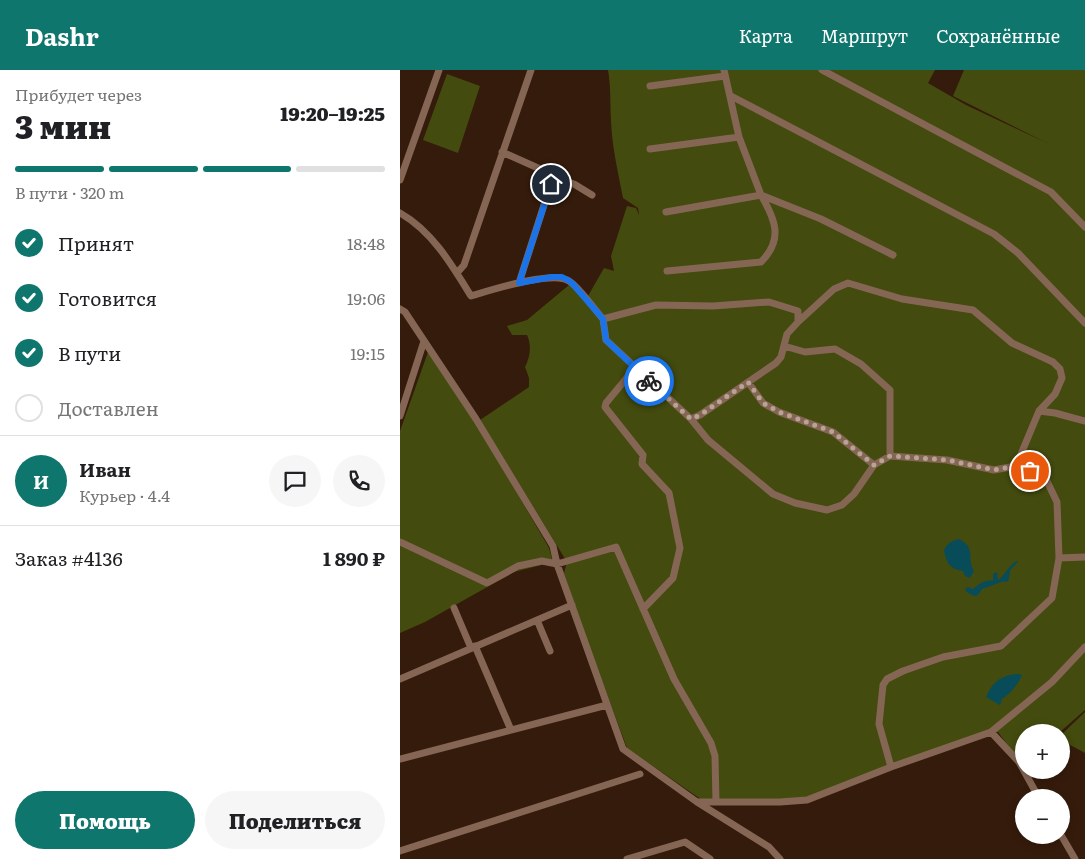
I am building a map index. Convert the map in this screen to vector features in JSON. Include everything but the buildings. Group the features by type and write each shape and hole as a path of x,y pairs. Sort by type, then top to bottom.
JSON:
{"street":[{"path":"400,180 439,70"},
{"path":"457,273 464,266 531,70"},
{"path":"822,70 1052,192 1085,227"},
{"path":"650,86 724,73 731,96 739,138 761,195 772,214 776,228 774,244 761,262 667,271"},
{"path":"731,96 994,234 1018,253 1085,323"},
{"path":"650,149 739,138"},
{"path":"502,152 547,172 553,177 574,184 592,195"},
{"path":"519,283 553,177"},
{"path":"666,212 761,195 821,219 893,255"},
{"path":"400,213 426,231 457,273 471,296 519,283 552,277 562,277 571,282 603,319 606,340 691,419 708,440 773,494 796,503 827,510 842,505 854,494 874,465 890,456 947,460 994,470 1016,466 1044,475 1057,502 1059,558 1052,598 1001,646 943,657 887,679 883,685 878,724 891,767"},
{"path":"691,419 700,415 776,363 781,357 787,334 834,289 848,282 902,299 973,310 1012,343 1053,362 1060,369 1062,378 1055,394 1039,411 1016,466"},
{"path":"603,319 656,305 713,306 769,302 798,311 798,322"},
{"path":"400,309 405,312 476,419 553,546 557,564 623,749 697,802 769,847 780,859"},
{"path":"400,416 424,341"},
{"path":"784,346 805,352 835,349 861,364 890,390 890,456"},
{"path":"635,368 606,403 605,407 643,455 642,464 669,493 680,548 673,578 643,609"},
{"path":"748,382 763,403 779,412 833,432 874,465"},
{"path":"1039,411 1085,421"},
{"path":"400,542 488,583 518,566 542,562 557,564 616,547 674,679 711,743 715,756 716,802"},
{"path":"1059,558 1085,557"},
{"path":"400,679 572,605"},
{"path":"454,608 511,730"},
{"path":"537,620 550,651"},
{"path":"697,802 780,802 807,800 891,767 991,732 1052,682 1085,647"},
{"path":"400,758 607,705"},
{"path":"991,732 1019,762 1035,789"},
{"path":"400,851 640,774"},
{"path":"627,859 685,842 710,859"},
{"path":"1066,844 1075,859"}],"green space":[{"path":"608,70 935,70 928,83 966,105 1047,143 953,96 964,70 1085,70 1085,710 1069,724 1015,724 1015,755 998,732 809,799 702,800 627,748 564,573 567,562 480,420 529,387 529,378 525,367 530,351 529,339 527,335 512,335 507,326 527,320 569,285 588,296 604,268 614,271 611,256 627,206 636,208 639,215 638,208 623,198 613,140"},
{"path":"447,74 480,86 458,153 423,140"},
{"path":"428,352 478,426 549,548 553,562 514,572 425,622 400,633 400,431"},
{"path":"1085,712 1085,753 1070,745 1070,726"}],"water":[{"path":"959,539 970,550 974,571 970,578 965,576 963,571 952,567 947,562 945,555 944,550 948,544"},
{"path":"1017,561 1010,570 1007,582 1004,581 982,589 978,595 974,596 965,589 968,587 973,589 984,582 993,581 993,574 997,572 998,580"},
{"path":"1022,675 1018,683 1002,699 1000,705 986,697 991,687 1003,677"}],"way so far":[{"path":"649,381 691,419 700,415 748,382 763,403 779,412 833,432 874,465 890,456 947,460 994,470 1016,466 1030,471"}],"route":[{"path":"551,184 519,283 552,277 562,277 571,282 603,319 606,340 649,381"}]}
